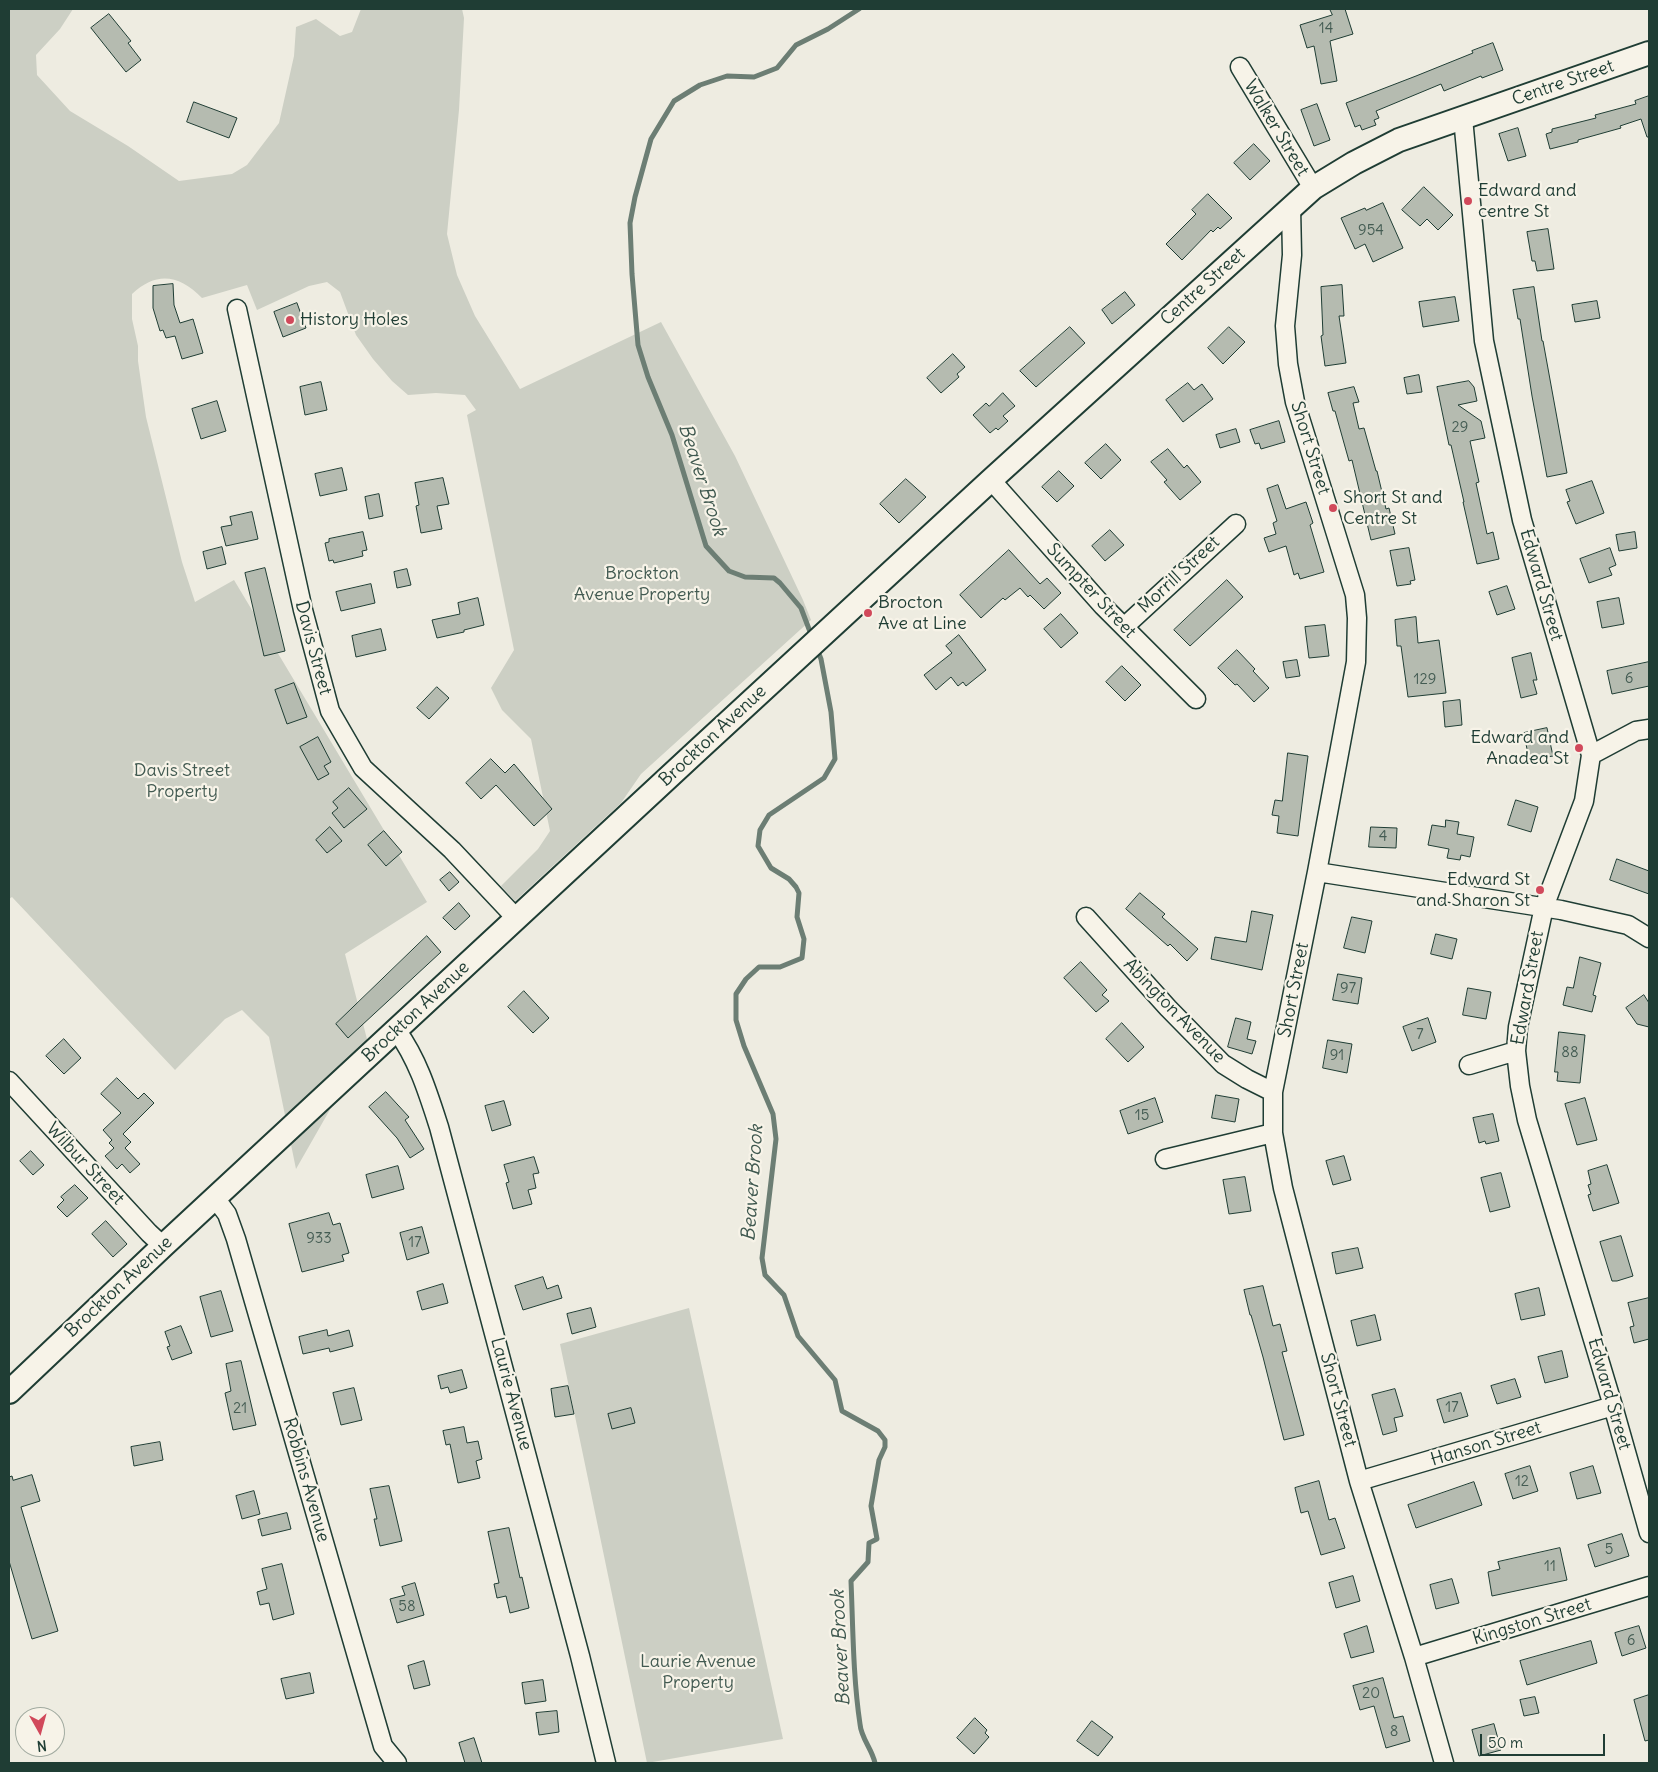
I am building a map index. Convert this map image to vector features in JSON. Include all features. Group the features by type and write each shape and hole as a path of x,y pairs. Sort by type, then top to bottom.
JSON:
{"main road":[{"name":"Centre Street","path":"825,634 991,480 1313,188 1354,163 1398,140 1649,53"},
{"name":"Brockton Avenue","path":"9,1392 163,1246 825,634"}],"street":[{"name":"Walker Street","path":"1240,67 1313,188"},
{"name":"Edward Street","path":"1463,118 1484,341 1522,520 1591,755 1584,801 1544,907 1518,1027 1516,1051 1520,1086 1527,1120 1649,1533"},
{"name":"Short Street","path":"1291,208 1292,255 1285,326 1288,364 1295,402 1355,595 1357,618 1356,662 1317,872 1273,1092 1273,1132 1283,1188 1359,1481 1414,1658 1444,1763"},
{"name":"Davis Street","path":"237,309 299,593 330,711 363,768 452,850 517,919"},
{"name":"Sumpter Street","path":"991,480 1084,585 1196,699"},
{"name":"Morrill Street","path":"1124,627 1236,524"},
{"path":"1591,755 1636,731 1649,729"},
{"path":"1317,872 1561,910 1628,925 1649,938"},
{"name":"Abington Avenue","path":"1086,916 1168,1008 1223,1064 1273,1092"},
{"name":"Laurie Avenue","path":"396,1031 408,1046 422,1075 439,1127 580,1656 606,1763"},
{"path":"1469,1065 1516,1051"},
{"name":"Wilbur Street","path":"9,1081 163,1246"},
{"path":"1165,1159 1273,1132"},
{"name":"Robbins Avenue","path":"215,1198 227,1214 236,1239 383,1746 397,1763"},
{"name":"Hanson Street","path":"1359,1481 1613,1406"},
{"name":"Kingston Street","path":"1414,1658 1649,1586"}],"green space":[{"path":"9,9 73,9 60,29 36,55 37,75 70,111 128,146 179,181 232,174 247,165 279,123 294,56 296,27 316,19 340,36 352,32 361,9 462,9 464,18 459,110 447,234 457,275 475,316 520,389 661,322 735,456 811,620 641,774 621,803 515,901 501,886 538,849 550,831 531,739 502,710 491,688 514,650 467,415 476,410 465,395 436,393 408,395 392,381 373,359 356,335 340,292 327,282 309,286 257,310 247,285 202,298 185,284 168,279 159,279 141,287 132,294 132,319 138,346 138,361 146,417 182,562 195,602 234,580 427,902 345,954 368,1043 296,1169 269,1037 242,1010 225,1019 175,1070 12,897 9,899"},
{"name":"Laurie Avenue Property","path":"689,1308 783,1739 647,1763 560,1344"}],"building":[{"path":"1330,9 1345,9 1353,34 1330,41 1337,81 1321,84 1314,46 1307,48 1300,25 1332,15"},
{"path":"109,14 131,41 128,43 141,60 126,72 91,28"},
{"path":"1493,43 1503,70 1482,78 1481,76 1444,91 1441,84 1376,111 1379,118 1374,120 1376,125 1362,130 1360,125 1355,127 1346,103 1473,53 1472,51"},
{"path":"1649,96 1649,137 1647,137 1641,119 1620,126 1621,128 1550,149 1546,134 1552,132 1552,129 1596,118 1595,115 1636,104 1635,101"},
{"path":"194,102 237,118 229,138 187,122"},
{"path":"1317,104 1330,140 1314,146 1301,110"},
{"path":"1518,128 1526,156 1508,161 1499,134"},
{"path":"1254,144 1270,161 1250,180 1234,163"},
{"path":"1424,187 1453,215 1438,230 1427,219 1420,226 1402,210"},
{"path":"1208,194 1232,218 1220,229 1218,227 1213,232 1211,230 1182,260 1166,244 1196,214 1192,210"},
{"path":"1383,203 1403,248 1373,262 1365,244 1355,249 1341,218"},
{"path":"1548,229 1554,269 1537,271 1535,261 1532,261 1527,232"},
{"path":"173,284 174,305 180,323 193,319 203,353 182,359 175,336 166,338 163,330 160,331 153,308 153,286"},
{"path":"1342,285 1344,316 1339,316 1346,363 1325,366 1321,336 1323,335 1321,287"},
{"path":"1534,287 1542,341 1567,473 1547,477 1520,319 1518,319 1513,290"},
{"path":"1125,292 1135,305 1112,324 1102,310"},
{"path":"1455,297 1459,321 1423,327 1419,302"},
{"path":"1597,301 1600,318 1575,322 1572,305"},
{"name":"History Holes","path":"297,303 306,328 283,337 274,312"},
{"path":"1070,327 1085,343 1036,387 1020,371"},
{"path":"1229,327 1245,342 1223,364 1208,348"},
{"path":"953,354 965,367 957,374 959,377 941,393 927,378"},
{"path":"1419,375 1422,392 1407,394 1404,378"},
{"path":"1469,381 1474,387 1477,401 1458,405 1481,421 1485,438 1470,441 1479,482 1476,483 1487,534 1493,532 1499,559 1477,564 1437,387"},
{"path":"321,382 327,410 305,415 300,387"},
{"path":"1188,383 1194,390 1202,384 1213,399 1183,422 1166,400"},
{"path":"1354,387 1359,402 1353,403 1359,429 1364,428 1386,509 1389,508 1395,534 1371,540 1352,460 1349,461 1328,393"},
{"path":"1003,393 1015,406 1003,416 1008,421 998,430 996,428 990,433 973,415 986,403 989,406"},
{"path":"217,401 226,431 201,439 192,409"},
{"path":"1279,421 1285,442 1261,449 1259,443 1255,444 1250,430"},
{"path":"1236,429 1240,442 1220,448 1216,435"},
{"path":"1106,444 1121,460 1101,479 1085,463"},
{"path":"1168,449 1184,468 1187,465 1201,482 1180,500 1164,482 1167,480 1151,462"},
{"path":"342,468 347,490 320,496 315,474"},
{"path":"1059,471 1074,486 1057,502 1042,487"},
{"path":"443,478 449,504 437,506 442,529 421,533 416,506 419,505 415,483"},
{"path":"906,479 926,497 899,523 880,504"},
{"path":"1592,481 1604,513 1576,524 1567,502 1570,501 1566,490"},
{"path":"1278,485 1286,509 1306,502 1313,523 1310,525 1324,572 1300,579 1298,573 1294,575 1286,546 1269,552 1264,538 1276,534 1273,523 1277,521 1267,489"},
{"path":"379,494 383,516 369,519 365,497"},
{"path":"252,512 258,539 226,546 221,527 232,525 230,517"},
{"path":"1110,530 1124,545 1105,561 1092,546"},
{"path":"363,532 367,550 362,551 363,556 334,563 333,560 329,561 325,543 329,542 329,539"},
{"path":"1635,532 1637,548 1619,551 1616,535"},
{"path":"222,547 226,564 207,569 203,552"},
{"path":"1409,548 1415,580 1410,581 1411,584 1397,586 1390,551"},
{"path":"1610,548 1616,565 1609,568 1612,575 1589,583 1580,559"},
{"path":"1009,550 1040,584 1047,578 1061,593 1044,609 1030,595 1028,597 1020,588 1005,600 1003,598 981,618 960,595"},
{"path":"265,568 285,651 264,656 245,573"},
{"path":"407,569 411,585 397,588 394,572"},
{"path":"1227,580 1243,597 1190,646 1174,630"},
{"path":"371,584 375,603 341,611 336,592"},
{"path":"1507,586 1515,609 1497,615 1489,592"},
{"path":"478,598 484,625 437,638 432,620 460,614 458,603"},
{"path":"1619,598 1624,624 1602,628 1597,602"},
{"path":"1061,614 1078,633 1061,648 1044,629"},
{"path":"1416,617 1418,643 1439,640 1446,693 1408,697 1401,646 1397,646 1395,620"},
{"path":"1325,625 1329,656 1309,658 1305,627"},
{"path":"381,629 386,650 356,657 352,636"},
{"path":"959,635 986,670 966,686 963,682 958,686 951,677 936,690 924,675 952,653 946,646"},
{"path":"1237,650 1255,669 1253,671 1269,688 1254,702 1218,668"},
{"path":"1531,653 1537,680 1533,680 1537,694 1521,698 1512,658"},
{"path":"1297,660 1300,676 1286,678 1283,662"},
{"path":"1649,662 1649,686 1612,694 1607,671"},
{"path":"1122,666 1141,685 1125,701 1106,682"},
{"path":"294,683 307,717 287,724 275,690"},
{"path":"437,687 449,698 429,719 417,708"},
{"path":"1460,700 1462,725 1445,727 1443,702"},
{"path":"1547,728 1553,756 1529,760 1524,733"},
{"path":"318,737 331,762 324,766 329,774 318,780 300,747"},
{"path":"1288,753 1308,756 1298,836 1277,833 1279,816 1272,815 1275,800 1282,801"},
{"path":"491,759 505,773 514,764 552,809 534,826 496,785 481,799 466,783"},
{"path":"349,788 367,809 344,828 332,813 338,808 333,802"},
{"path":"1516,800 1538,807 1531,832 1508,825"},
{"path":"1446,820 1459,822 1457,834 1474,837 1470,857 1461,855 1460,860 1447,858 1449,849 1428,845 1432,825 1445,827"},
{"path":"330,827 342,841 327,853 316,840"},
{"path":"1371,827 1397,828 1396,848 1369,847"},
{"path":"384,831 402,852 386,866 368,845"},
{"path":"1617,859 1649,871 1649,894 1610,880"},
{"path":"450,872 459,882 449,891 440,880"},
{"path":"1140,893 1165,914 1162,917 1198,949 1187,961 1170,944 1168,946 1126,909"},
{"path":"459,903 470,916 455,930 443,918"},
{"path":"1252,911 1273,915 1262,970 1211,959 1215,937 1246,942"},
{"path":"1352,917 1372,921 1365,953 1344,948"},
{"path":"1436,934 1457,939 1452,959 1431,954"},
{"path":"427,936 441,952 348,1038 336,1024"},
{"path":"1580,957 1601,963 1593,995 1596,996 1592,1012 1563,1005 1567,987 1573,988"},
{"path":"1081,962 1107,990 1102,995 1109,1001 1096,1012 1064,978"},
{"path":"1338,974 1362,978 1358,1004 1333,1000"},
{"path":"1468,988 1491,992 1486,1019 1463,1015"},
{"path":"524,991 549,1018 533,1033 508,1007"},
{"path":"1644,995 1649,1003 1649,1027 1637,1024 1626,1008"},
{"path":"1236,1018 1251,1022 1247,1039 1256,1041 1252,1054 1228,1047"},
{"path":"1428,1018 1436,1042 1412,1051 1403,1027"},
{"path":"1122,1023 1144,1047 1128,1062 1106,1039"},
{"path":"1559,1032 1585,1035 1580,1083 1557,1081 1558,1072 1555,1072"},
{"path":"64,1039 81,1058 64,1074 46,1056"},
{"path":"1328,1040 1352,1044 1347,1073 1323,1068"},
{"path":"117,1078 138,1099 144,1093 154,1103 123,1134 131,1142 125,1148 140,1164 130,1173 122,1164 117,1169 105,1156 114,1148 109,1143 112,1140 103,1130 121,1113 101,1094"},
{"path":"386,1092 409,1117 405,1120 424,1149 410,1158 397,1138 369,1107"},
{"path":"1216,1095 1239,1099 1235,1122 1212,1118"},
{"path":"1155,1098 1163,1122 1128,1134 1120,1111"},
{"path":"1585,1098 1597,1140 1577,1145 1565,1104"},
{"path":"504,1101 511,1125 492,1131 485,1106"},
{"path":"1493,1114 1499,1141 1486,1144 1485,1141 1479,1143 1473,1118"},
{"path":"31,1151 44,1165 33,1175 20,1161"},
{"path":"1344,1156 1351,1180 1333,1185 1326,1161"},
{"path":"534,1157 539,1173 533,1174 536,1188 528,1190 532,1204 513,1209 506,1183 509,1182 504,1165"},
{"path":"1607,1165 1619,1203 1593,1211 1588,1195 1591,1194 1588,1185 1591,1184 1588,1171"},
{"path":"398,1166 404,1189 372,1198 366,1175"},
{"path":"1501,1173 1510,1207 1490,1212 1481,1178"},
{"path":"1245,1177 1251,1211 1229,1214 1223,1180"},
{"path":"75,1185 88,1198 67,1217 57,1207 64,1200 61,1197"},
{"path":"329,1213 333,1225 340,1223 349,1253 342,1255 344,1261 302,1272 289,1224"},
{"path":"106,1221 127,1244 113,1257 92,1234"},
{"path":"422,1227 429,1253 407,1260 400,1233"},
{"path":"1621,1236 1633,1276 1612,1281 1600,1242"},
{"path":"1358,1248 1363,1268 1336,1274 1332,1253"},
{"path":"543,1277 547,1289 558,1285 562,1298 523,1310 515,1286"},
{"path":"443,1284 448,1303 422,1310 417,1292"},
{"path":"1263,1286 1273,1326 1280,1324 1287,1351 1282,1352 1304,1435 1284,1440 1244,1290"},
{"path":"1539,1288 1545,1315 1521,1320 1515,1294"},
{"path":"221,1291 233,1331 211,1337 200,1297"},
{"path":"1649,1298 1649,1339 1634,1343 1630,1327 1634,1326 1628,1303"},
{"path":"591,1308 596,1327 572,1334 567,1314"},
{"path":"1375,1315 1381,1340 1357,1346 1351,1321"},
{"path":"181,1326 192,1353 172,1360 167,1347 170,1346 165,1332"},
{"path":"327,1330 328,1336 349,1330 353,1346 330,1352 329,1348 303,1354 299,1337"},
{"path":"1562,1351 1568,1377 1545,1383 1538,1357"},
{"path":"241,1361 256,1425 233,1430 225,1393 231,1391 226,1364"},
{"path":"462,1370 467,1388 450,1393 448,1387 441,1389 438,1376"},
{"path":"1515,1379 1521,1397 1497,1404 1491,1386"},
{"path":"568,1386 574,1414 555,1417 551,1389"},
{"path":"354,1388 362,1420 341,1425 333,1393"},
{"path":"1395,1389 1403,1416 1394,1418 1397,1431 1383,1435 1372,1395"},
{"path":"1461,1393 1468,1416 1444,1423 1437,1400"},
{"path":"631,1408 635,1423 612,1429 608,1414"},
{"path":"464,1427 467,1443 478,1441 482,1459 476,1461 480,1478 458,1483 450,1444 446,1445 443,1431"},
{"path":"160,1442 163,1460 134,1466 131,1447"},
{"path":"1530,1466 1538,1491 1513,1499 1505,1474"},
{"path":"1593,1466 1601,1493 1577,1499 1570,1473"},
{"path":"32,1475 40,1501 21,1507 58,1631 32,1639 9,1561 9,1477 12,1476 13,1480"},
{"path":"1319,1481 1329,1520 1335,1518 1345,1548 1321,1555 1308,1511 1301,1513 1295,1488"},
{"path":"1474,1482 1482,1505 1416,1528 1408,1505"},
{"path":"389,1486 402,1541 380,1546 374,1519 377,1519 370,1489"},
{"path":"254,1491 260,1514 242,1519 236,1496"},
{"path":"287,1513 291,1529 262,1536 258,1520"},
{"path":"509,1528 529,1608 510,1613 506,1596 497,1598 494,1584 499,1583 488,1532"},
{"path":"1622,1534 1629,1556 1595,1567 1588,1545"},
{"path":"1560,1548 1567,1580 1492,1596 1488,1572 1500,1569 1498,1562"},
{"path":"282,1564 294,1614 273,1620 269,1603 260,1605 257,1592 267,1589 262,1569"},
{"path":"1353,1576 1360,1601 1336,1608 1329,1583"},
{"path":"1452,1579 1459,1603 1436,1609 1430,1585"},
{"path":"415,1583 424,1615 397,1623 390,1599 405,1595 402,1587"},
{"path":"1367,1626 1374,1652 1351,1658 1344,1634"},
{"path":"1639,1626 1646,1648 1622,1656 1615,1633"},
{"path":"1591,1641 1597,1663 1527,1685 1520,1661"},
{"path":"424,1661 430,1685 414,1689 408,1666"},
{"path":"310,1673 314,1693 286,1699 281,1679"},
{"path":"1383,1678 1394,1718 1403,1716 1410,1741 1386,1748 1374,1706 1360,1710 1353,1686"},
{"path":"543,1680 546,1701 525,1704 522,1683"},
{"path":"1649,1695 1649,1740 1645,1741 1634,1700"},
{"path":"1535,1697 1539,1713 1524,1716 1520,1700"},
{"path":"557,1711 559,1732 539,1735 536,1713"},
{"path":"975,1718 987,1730 985,1733 989,1737 974,1754 957,1738"},
{"path":"1092,1721 1113,1737 1098,1756 1077,1741"},
{"path":"1494,1724 1501,1750 1479,1756 1472,1730"},
{"path":"474,1738 482,1763 465,1763 459,1743"}],"waterway":[{"name":"Beaver Brook","path":"812,637 801,608 780,583 774,578 745,577 729,571 706,546 672,435 648,377 638,345 630,223 651,139 674,101 700,85 727,76 754,77 777,68 796,45 828,29 859,9"},
{"name":"Beaver Brook","path":"817,649 821,659 831,712 835,759 824,778 769,815 760,830 758,846 771,868 789,879 799,893 797,917 804,939 802,958 780,967 759,967 746,979 736,994 736,1020 744,1046 773,1114 776,1139 762,1258 765,1275 784,1295 798,1336 835,1380 842,1411 878,1431 885,1440 885,1447 879,1460 871,1506 877,1539 869,1543 868,1562 851,1581 855,1670 860,1724 862,1734 875,1763"}],"place":[{"name":"Edward and centre St","path":"1468,201"},
{"name":"History Holes","path":"290,320"},
{"name":"Short St and Centre St","path":"1333,508"},
{"name":"Brocton Ave at Line","path":"868,613"},
{"name":"Edward and Anadea St","path":"1579,748"},
{"name":"Edward St and Sharon St","path":"1540,890"}],"park label":[{"name":"Brockton Avenue Property","path":"642,584"},
{"name":"Davis Street Property","path":"182,781"}]}
